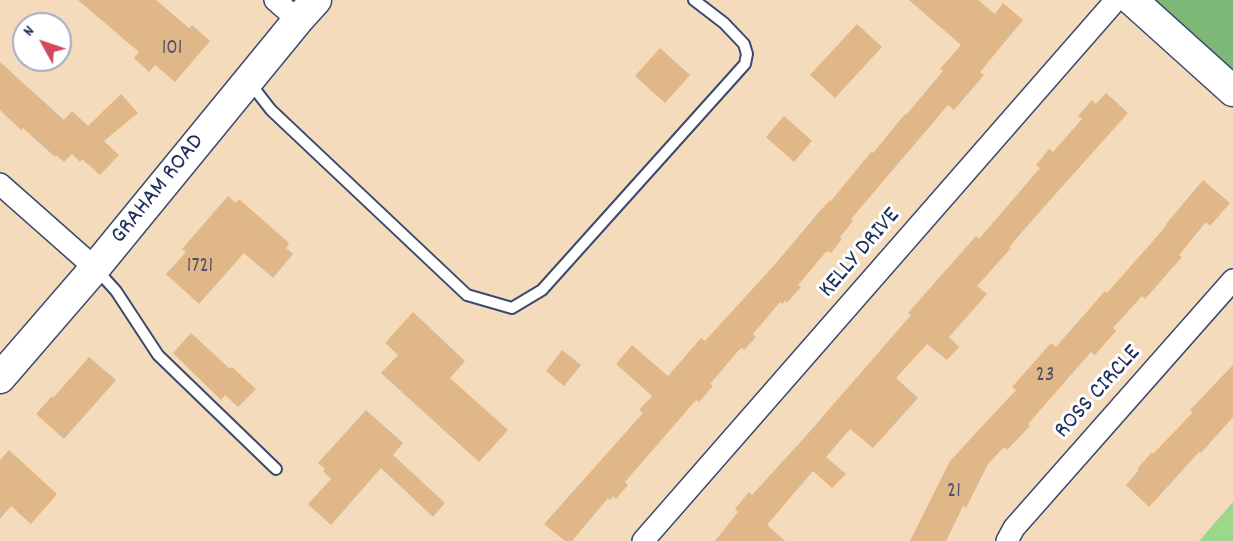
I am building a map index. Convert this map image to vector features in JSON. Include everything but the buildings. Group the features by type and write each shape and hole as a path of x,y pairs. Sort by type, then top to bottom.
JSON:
{"main road":[{"path":"1132,0 1233,91"},
{"name":"GRAHAM ROAD","path":"0,378 95,268 307,10"}],"street":[{"path":"275,0 307,10"},
{"name":"KELLY DRIVE","path":"643,541 1116,0"},
{"path":"0,184 95,268"},
{"name":"ROSS CIRCLE","path":"1007,541 1014,528 1233,280"}],"lane":[{"path":"249,80 271,110 467,295 512,308 542,290 745,64 747,54 744,44 724,23 694,0"},
{"path":"95,268 116,291 158,355 276,469"}],"green space":[{"path":"1132,0 1233,0 1233,91"},
{"path":"1233,502 1233,541 1199,541"}]}
